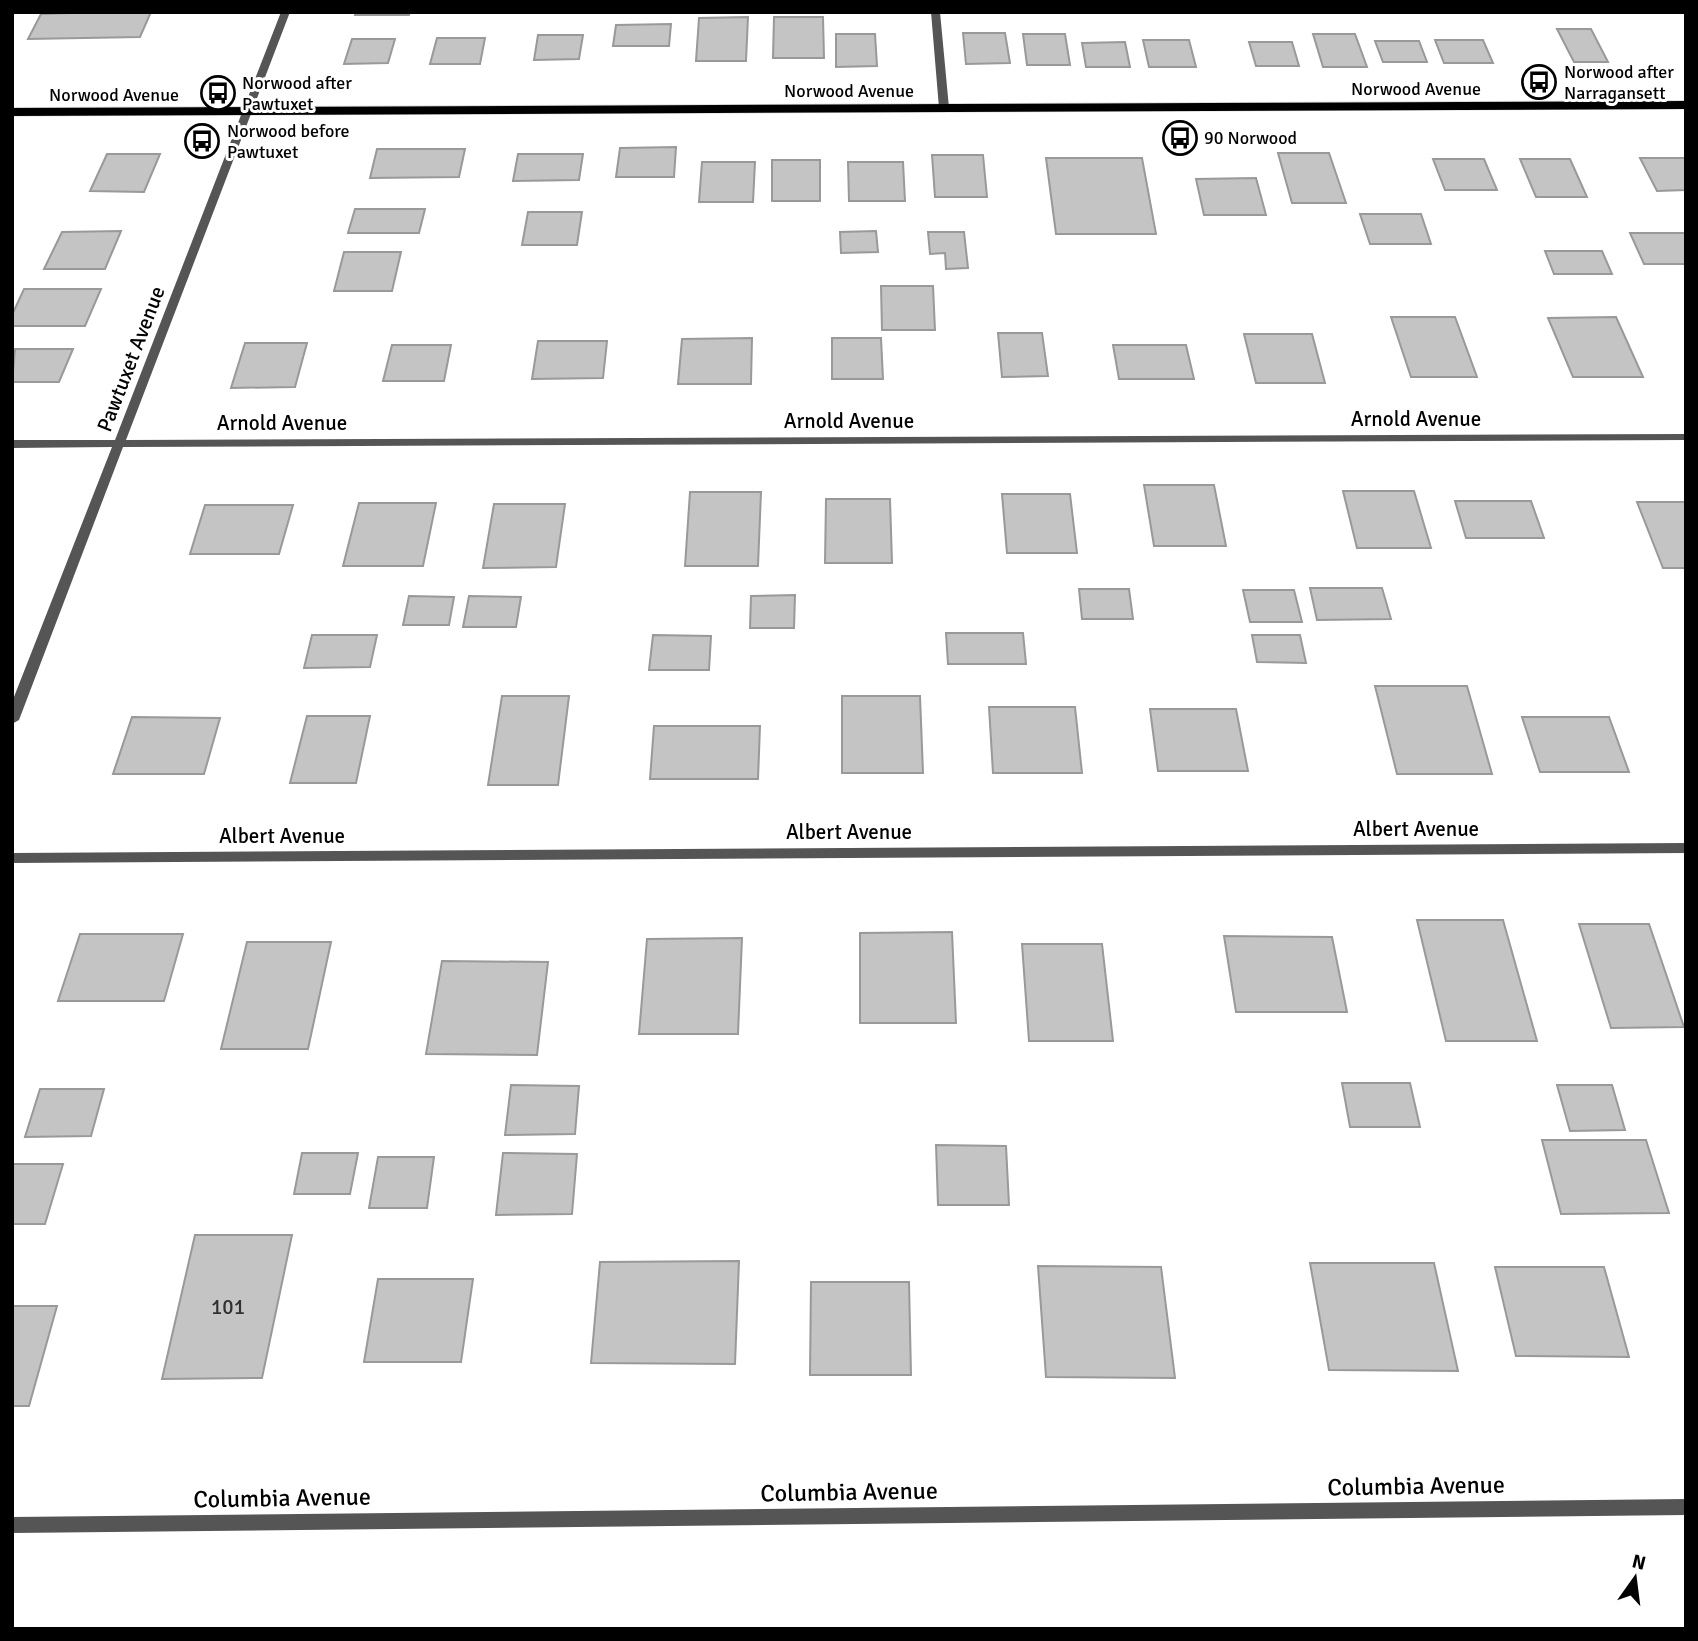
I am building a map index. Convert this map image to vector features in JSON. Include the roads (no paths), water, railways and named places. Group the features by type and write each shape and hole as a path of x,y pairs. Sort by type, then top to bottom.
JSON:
{"main road":[{"name":"Norwood Avenue","path":"12,113 1686,105"}],"street":[{"name":"Pawtuxet Avenue","path":"12,720 286,12"},
{"path":"935,12 944,108"},
{"name":"Arnold Avenue","path":"12,444 1686,437"},
{"name":"Albert Avenue","path":"12,858 1686,848"},
{"name":"Columbia Avenue","path":"12,1525 1686,1507"}],"place":[{"name":"Norwood after Narragansett","path":"1539,82"},
{"name":"Norwood after Pawtuxet","path":"218,93"},
{"name":"90 Norwood","path":"1180,138"},
{"name":"Norwood before Pawtuxet","path":"202,141"}]}
